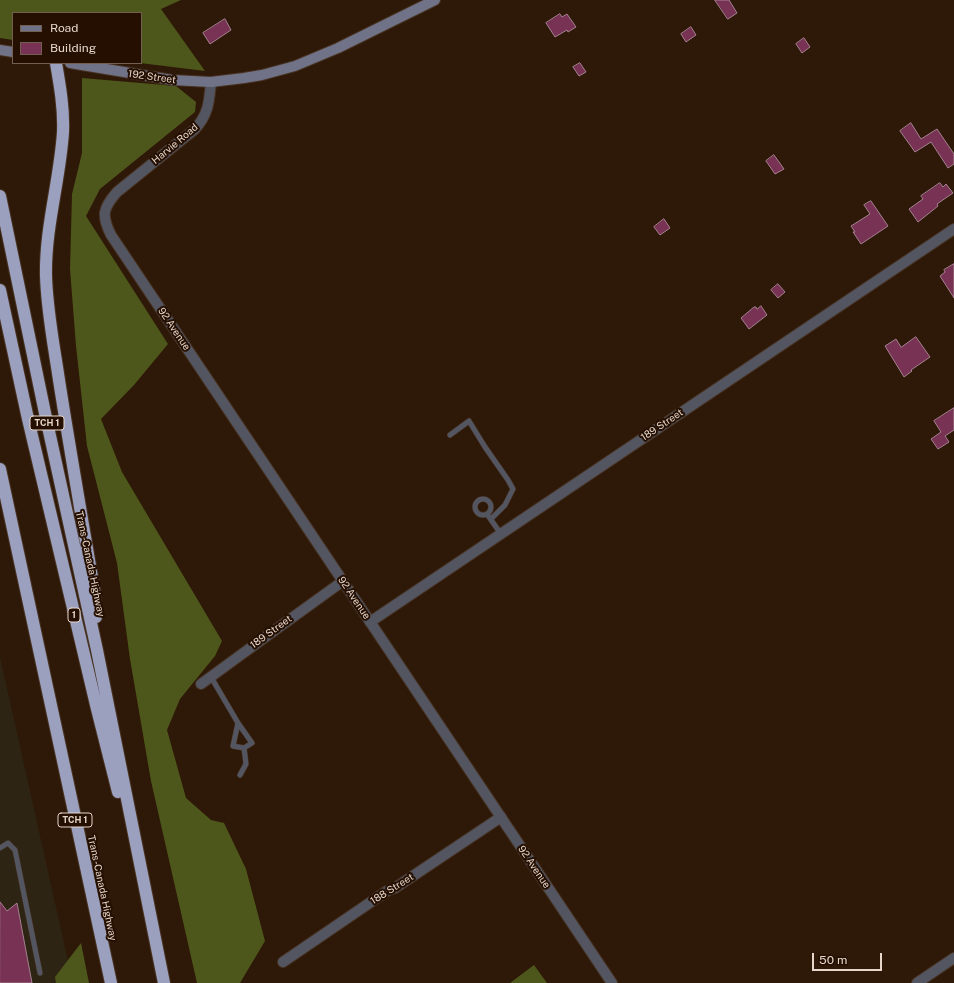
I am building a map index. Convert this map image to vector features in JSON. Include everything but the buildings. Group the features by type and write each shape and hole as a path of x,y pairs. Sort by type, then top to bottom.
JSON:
{"highway":[{"path":"56,64 62,106 63,132 47,243 46,258 48,307 63,407 94,589 97,650"},
{"name":"Trans-Canada Highway","path":"0,196 45,413 97,650 164,983"},
{"name":"Trans-Canada Highway","path":"0,290 28,419 97,709 155,939"},
{"name":"Trans-Canada Highway","path":"1,474 111,983"}],"main road":[{"path":"211,82 244,78 280,71 295,66 338,48 435,0"},
{"name":"192 Street","path":"76,64 172,80 211,82"}],"street":[{"name":"Harvie Road","path":"105,210 110,200 117,192 195,129 201,122 209,105 211,82"},
{"name":"92 Avenue","path":"105,210 105,219 111,235 612,983"},
{"name":"189 Street","path":"370,622 954,228"},
{"name":"189 Street","path":"201,684 343,581"},
{"name":"188 Street","path":"283,962 387,891 395,888 501,818"},
{"path":"917,983 954,958"}],"lane":[{"path":"450,435 469,422 513,489 505,504 491,520"},
{"path":"487,513 501,534"},
{"path":"211,677 238,723 252,743 244,748 233,746 238,723"},
{"path":"240,775 246,764 244,748"},
{"path":"0,848 8,842 15,850 40,974"}],"shaded area":[{"path":"0,657 73,983 0,983"}],"green space":[{"path":"0,0 181,0 161,9 205,71 142,63 142,12 12,12 12,40 0,38"},
{"path":"82,78 176,86 196,102 195,112 100,189 86,216 168,344 134,385 101,419 122,472 222,641 215,656 180,699 167,730 186,798 211,820 224,823 246,869 265,941 240,983 197,983 151,781 130,659 117,563 87,446 76,346 70,269 72,194 82,153"},
{"path":"81,943 89,983 56,983 55,977"},
{"path":"534,965 547,983 510,983"}]}
